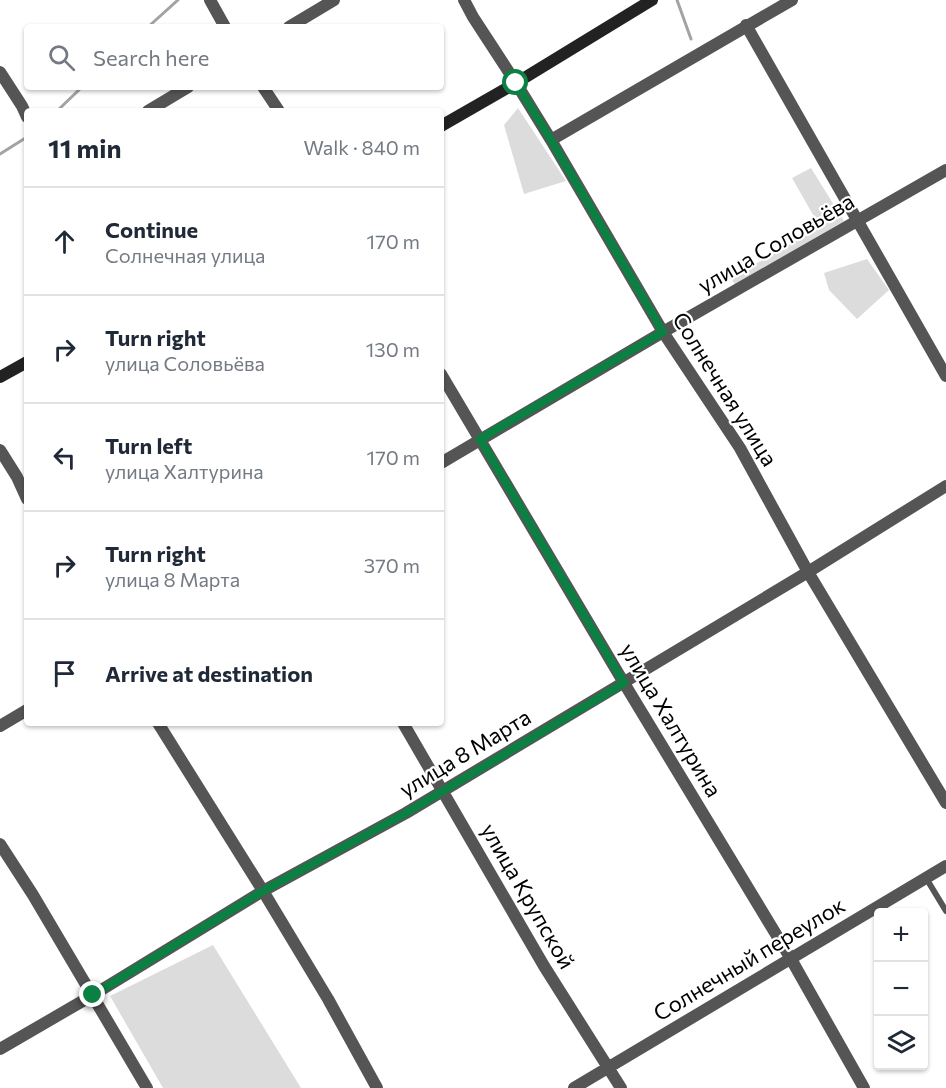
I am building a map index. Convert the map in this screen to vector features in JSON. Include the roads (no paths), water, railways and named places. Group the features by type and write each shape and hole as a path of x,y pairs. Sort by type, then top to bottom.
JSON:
{"street":[{"path":"210,0 223,24"},
{"path":"294,24 334,0"},
{"name":"Солнечная улица","path":"464,0 551,140 663,332 740,448 808,572 946,803"},
{"path":"444,124 652,0"},
{"path":"551,140 792,0"},
{"path":"747,26 946,376"},
{"path":"0,72 24,110"},
{"path":"153,108 183,90"},
{"path":"265,90 277,108"},
{"name":"улица Соловьёва","path":"444,461 663,332 946,170"},
{"path":"0,377 24,364"},
{"name":"улица Халтурина","path":"444,379 790,959 864,1088"},
{"path":"0,450 24,492"},
{"name":"улица 8 Марта","path":"0,1049 263,891 443,791 808,572 946,486"},
{"path":"0,726 24,712"},
{"path":"160,726 328,999 377,1088"},
{"name":"улица Крупской","path":"405,726 544,966 621,1088"},
{"path":"0,844 33,895 147,1088"},
{"name":"Солнечный переулок","path":"574,1088 946,866"}],"lane":[{"path":"926,878 946,910"}],"waterway":[{"path":"151,24 178,0"},
{"path":"677,0 691,39"},
{"path":"60,108 79,90"},
{"path":"0,154 24,139"}]}
